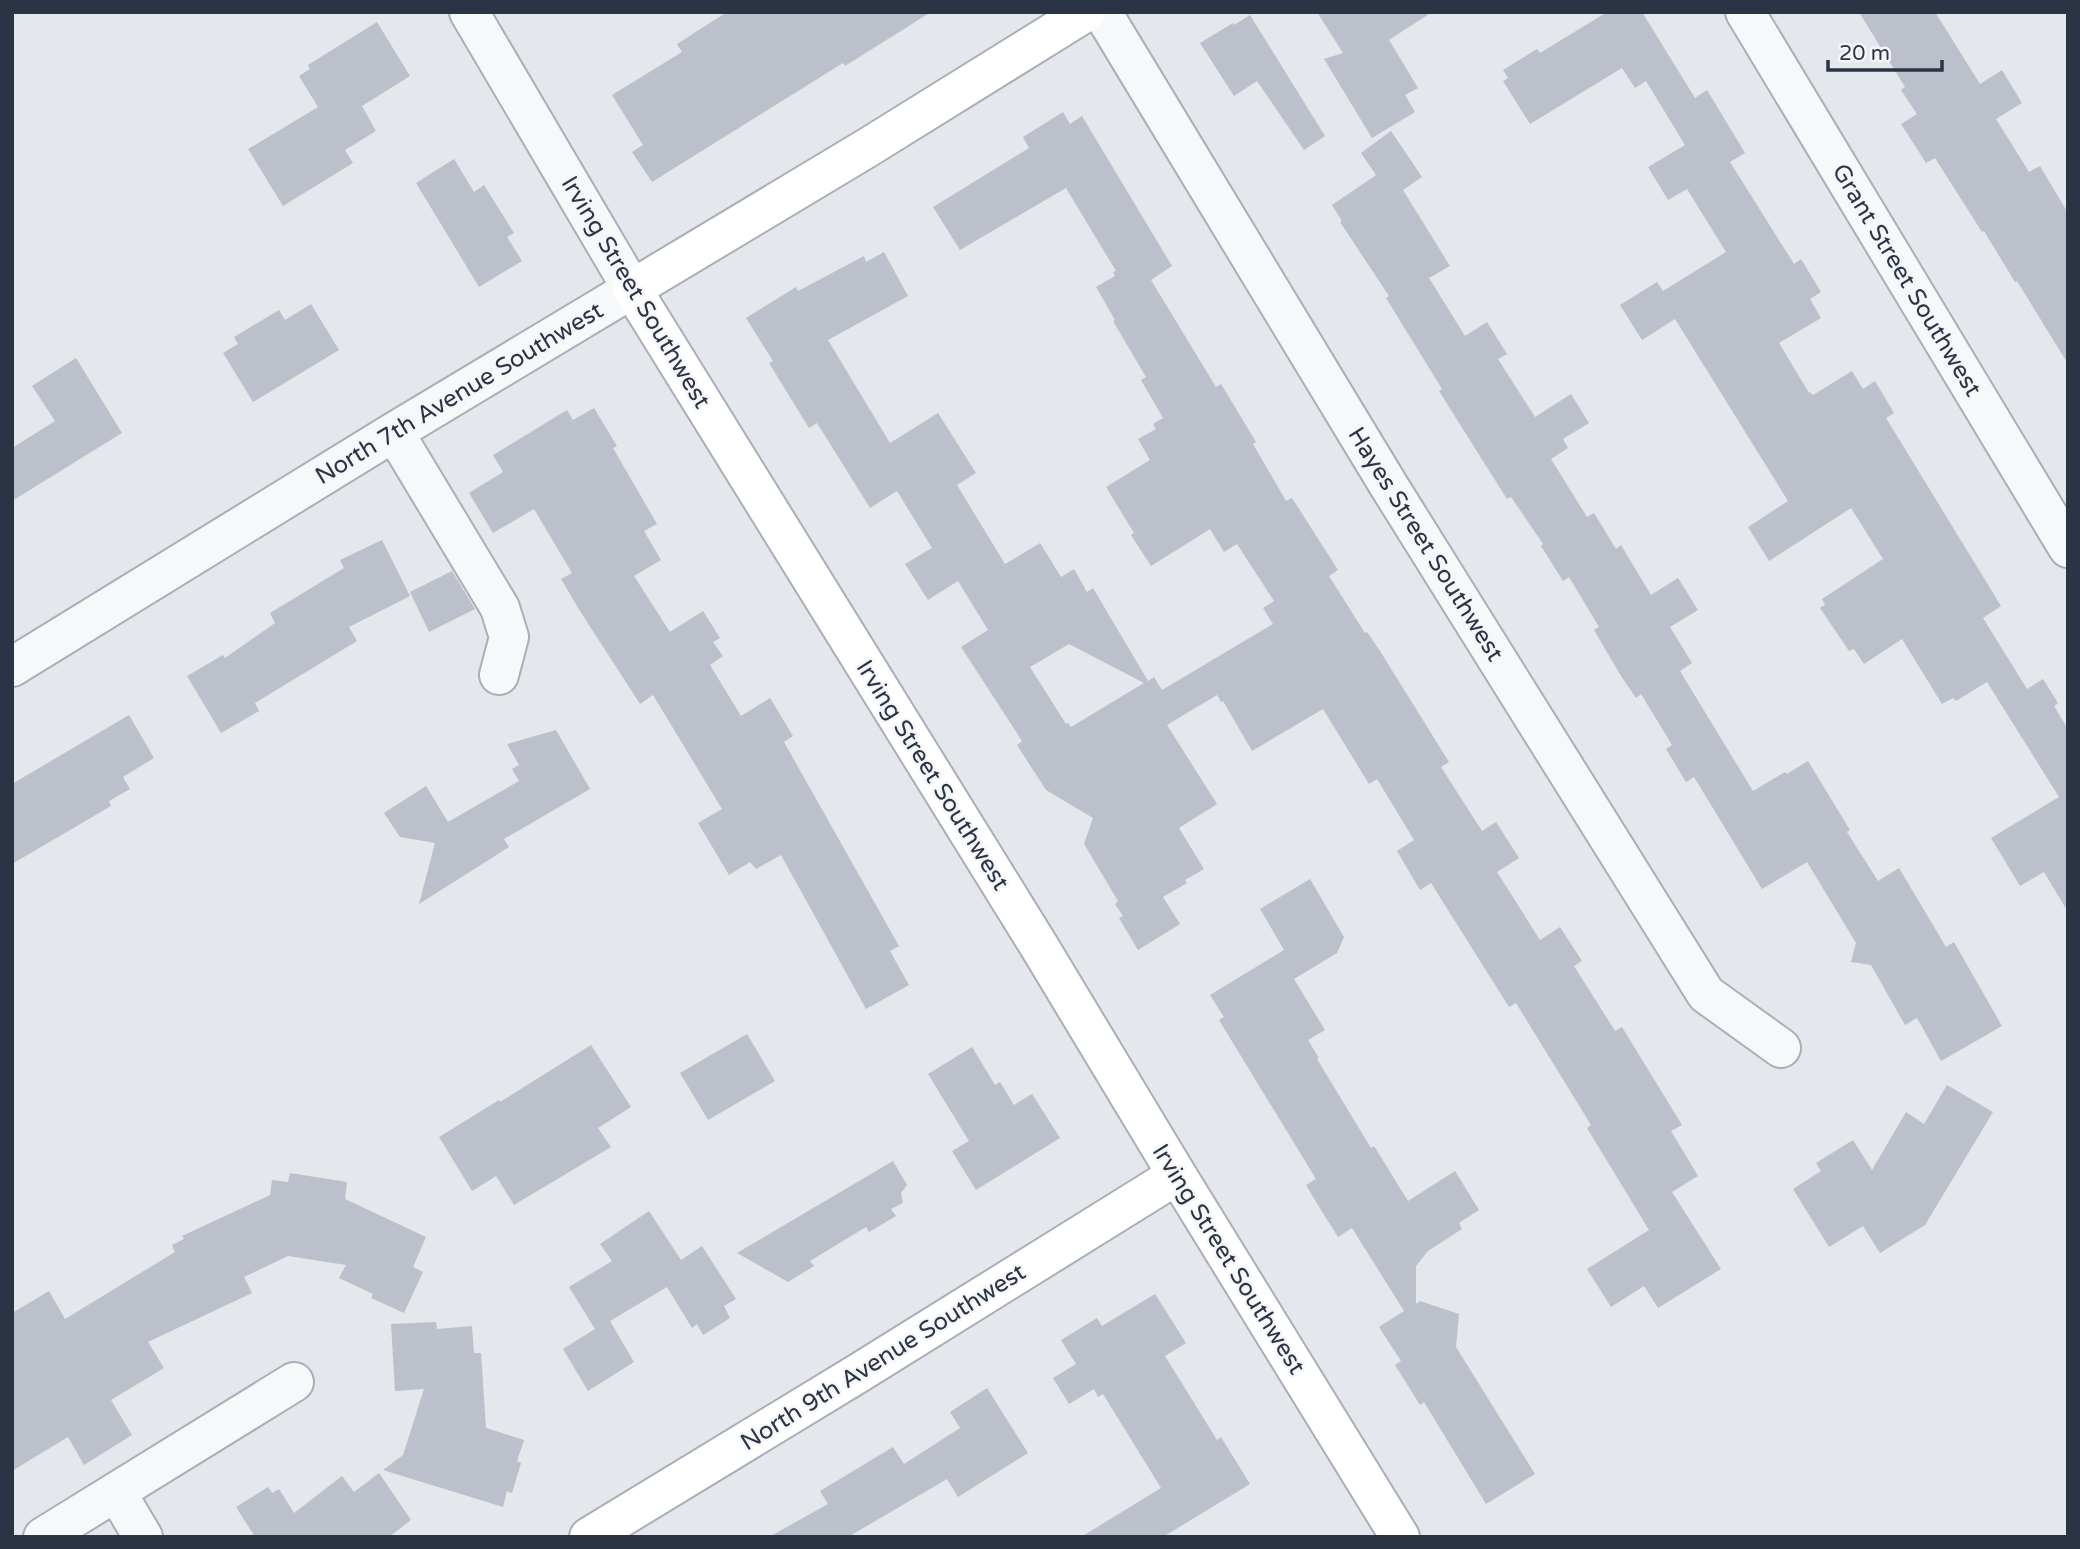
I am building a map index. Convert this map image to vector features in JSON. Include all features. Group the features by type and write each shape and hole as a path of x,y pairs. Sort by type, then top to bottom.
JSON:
{"street":[{"name":"Irving Street Southwest","path":"469,12 632,289 1039,946 1400,1537"},
{"name":"North 7th Avenue Southwest","path":"12,667 1086,12"},
{"name":"Hayes Street Southwest","path":"1102,12 1389,486 1706,994 1781,1048"},
{"name":"Grant Street Southwest","path":"1745,12 2068,548"},
{"path":"394,432 500,608 509,638 499,675"},
{"name":"North 9th Avenue Southwest","path":"589,1537 845,1382 1177,1175"},
{"path":"43,1537 294,1382"},
{"path":"117,1493 143,1537"}],"building":[{"path":"727,12 931,12 845,66 843,63 652,182 632,152 643,145 612,95 682,52 677,44"},
{"path":"1317,12 1432,12 1389,40 1418,88 1405,95 1415,112 1372,138 1324,59 1343,53"},
{"path":"1607,12 1642,12 1695,98 1707,90 1745,153 1730,162 1794,264 1801,259 1821,292 1810,299 1821,318 1779,343 1809,393 1813,395 1852,371 1863,389 1875,381 1894,413 1886,418 2001,606 1983,618 2027,689 2043,679 2058,703 2054,706 2068,729 2068,912 2044,872 2020,886 1991,838 2059,797 1987,682 1956,701 1953,698 1942,704 1902,639 1864,664 1854,649 1849,651 1820,608 1825,605 1822,599 1883,559 1851,508 1769,561 1748,527 1788,501 1675,319 1642,340 1620,305 1657,282 1663,291 1726,252 1687,189 1668,200 1648,167 1685,145 1646,81 1635,88 1622,68 1530,124 1503,81 1508,78 1503,70 1537,49 1540,53"},
{"path":"1859,12 1935,12 1980,84 2002,70 2022,103 1996,119 2029,172 2040,166 2068,213 2068,364 2017,281 2015,282 1935,158 1926,163 1901,124 1917,114 1901,90 1905,87"},
{"path":"1250,15 1325,136 1304,150 1257,81 1234,96 1200,43"},
{"path":"377,22 410,76 362,106 376,131 345,150 353,163 283,206 248,149 318,107 299,76 310,69 308,65"},
{"path":"1063,112 1070,124 1082,116 1172,266 1151,280 1216,387 1221,384 1256,442 1253,444 1286,501 1292,498 1338,570 1329,576 1365,633 1367,632 1380,651 1449,762 1441,767 1482,831 1496,822 1519,858 1497,872 1540,940 1560,927 1582,961 1574,966 1615,1031 1622,1027 1682,1125 1671,1131 1698,1176 1672,1192 1721,1269 1658,1308 1644,1286 1611,1307 1587,1269 1649,1230 1587,1128 1591,1125 1516,1003 1509,1007 1431,883 1420,890 1397,851 1414,840 1377,779 1369,784 1323,709 1252,751 1217,695 1167,725 1217,804 1179,828 1204,869 1163,897 1180,924 1138,950 1119,918 1123,916 1115,904 1118,901 1084,844 1093,818 1046,790 1017,745 1022,741 961,647 988,630 958,581 928,600 905,564 932,548 897,491 870,508 817,423 809,428 769,363 773,361 746,318 796,287 798,291 864,256 866,262 884,252 908,296 828,340 890,443 938,413 976,473 957,485 1005,564 1040,543 1061,577 1074,569 1087,592 1093,588 1148,681 1154,677 1162,690 1273,624 1263,608 1274,601 1237,544 1224,552 1210,529 1151,566 1106,487 1150,460 1138,439 1156,429 1153,424 1163,418 1141,380 1146,377 1096,287 1115,276 1113,272 1116,271 1066,188 960,250 933,207 1029,148 1023,137","holes":["1069,644 1144,683 1071,727 1066,724 1030,667"]},
{"path":"1391,131 1422,177 1403,190 1450,266 1429,278 1465,336 1487,322 1507,354 1498,359 1535,417 1571,394 1589,423 1563,439 1568,448 1551,459 1587,517 1594,513 1616,549 1621,545 1651,595 1678,578 1698,610 1670,627 1692,663 1680,671 1753,791 1808,761 1878,881 1899,868 1946,947 1954,942 2002,1026 1941,1061 1917,1018 1905,1025 1871,965 1851,962 1856,943 1807,862 1762,889 1694,777 1686,782 1666,749 1672,745 1641,694 1636,698 1621,676 1594,630 1599,627 1569,577 1563,581 1541,546 1543,544 1511,497 1507,499 1439,391 1442,389 1386,298 1389,296 1340,222 1342,221 1332,205 1376,175 1361,153"},
{"path":"454,159 474,192 484,185 514,233 507,237 522,261 479,287 416,183"},
{"path":"311,304 339,350 253,402 223,353 238,344 234,337 279,310 285,320"},
{"path":"76,358 122,433 12,501 12,448 55,421 32,386"},
{"path":"594,408 617,446 613,448 657,524 644,531 661,560 634,576 670,632 703,611 720,638 713,642 723,656 710,665 741,716 770,698 793,736 784,742 899,946 890,951 909,985 866,1009 781,855 756,869 750,862 729,875 698,823 722,809 653,695 640,704 580,611 561,579 572,573 534,509 493,533 469,493 503,472 493,455 567,410 573,420"},
{"path":"382,540 410,596 349,627 357,641 255,703 259,711 221,733 187,676 223,655 225,658 275,623 270,613 344,568 340,560"},
{"path":"452,571 475,609 429,632 410,592"},
{"path":"129,715 154,758 123,777 130,789 109,801 111,806 12,864 12,784"},
{"path":"556,730 590,789 504,839 509,847 419,904 435,843 400,837 384,813 426,786 448,822 519,781 512,769 519,765 507,744"},
{"path":"1310,879 1344,937 1337,953 1294,979 1325,1030 1308,1040 1319,1058 1317,1059 1371,1148 1374,1146 1408,1201 1455,1171 1479,1210 1459,1223 1462,1229 1428,1251 1416,1266 1416,1304 1420,1301 1459,1314 1456,1347 1535,1474 1486,1504 1424,1402 1420,1405 1395,1365 1401,1361 1379,1327 1404,1311 1352,1228 1338,1237 1321,1210 1306,1185 1316,1179 1219,1020 1224,1017 1210,995 1284,950 1260,909"},
{"path":"747,1034 775,1081 708,1120 680,1073"},
{"path":"591,1045 631,1107 598,1128 611,1147 514,1205 496,1176 472,1191 439,1137"},
{"path":"972,1047 995,1085 1000,1082 1014,1105 1032,1094 1060,1138 976,1190 952,1151 969,1141 928,1074"},
{"path":"1947,1085 1993,1112 1925,1225 1880,1253 1863,1226 1829,1247 1793,1189 1821,1171 1816,1163 1853,1140 1872,1170 1906,1112 1924,1124"},
{"path":"893,1161 907,1185 901,1193 903,1203 891,1209 896,1216 869,1232 866,1227 810,1261 814,1266 788,1282 737,1253"},
{"path":"290,1173 347,1182 345,1199 426,1237 413,1267 423,1272 404,1313 371,1298 373,1294 339,1278 346,1265 288,1256 244,1277 252,1293 148,1342 164,1368 111,1400 132,1435 84,1465 68,1437 12,1471 12,1313 49,1291 65,1319 175,1252 172,1245 184,1239 182,1236 270,1195 272,1180 288,1182"},
{"path":"649,1211 681,1260 702,1246 736,1299 724,1306 730,1318 703,1335 697,1324 692,1328 667,1287 610,1321 634,1362 588,1391 563,1349 595,1329 569,1287 612,1261 600,1244"},
{"path":"1155,1294 1186,1343 1165,1356 1217,1440 1221,1437 1250,1484 1163,1537 1081,1537 1161,1488 1103,1394 1098,1397 1094,1389 1069,1404 1053,1378 1076,1364 1061,1340 1097,1318 1102,1326"},
{"path":"436,1322 437,1329 472,1326 474,1353 481,1353 486,1428 524,1440 517,1461 521,1463 512,1493 507,1491 503,1507 383,1470 403,1455 424,1389 395,1391 391,1324"},
{"path":"987,1388 1028,1453 958,1497 947,1479 848,1537 769,1537 828,1504 820,1491 893,1447 904,1464 960,1428 950,1412"},
{"path":"379,1473 411,1520 389,1537 255,1537 236,1507 268,1487 272,1493 279,1489 294,1513 342,1476 354,1492"}]}
